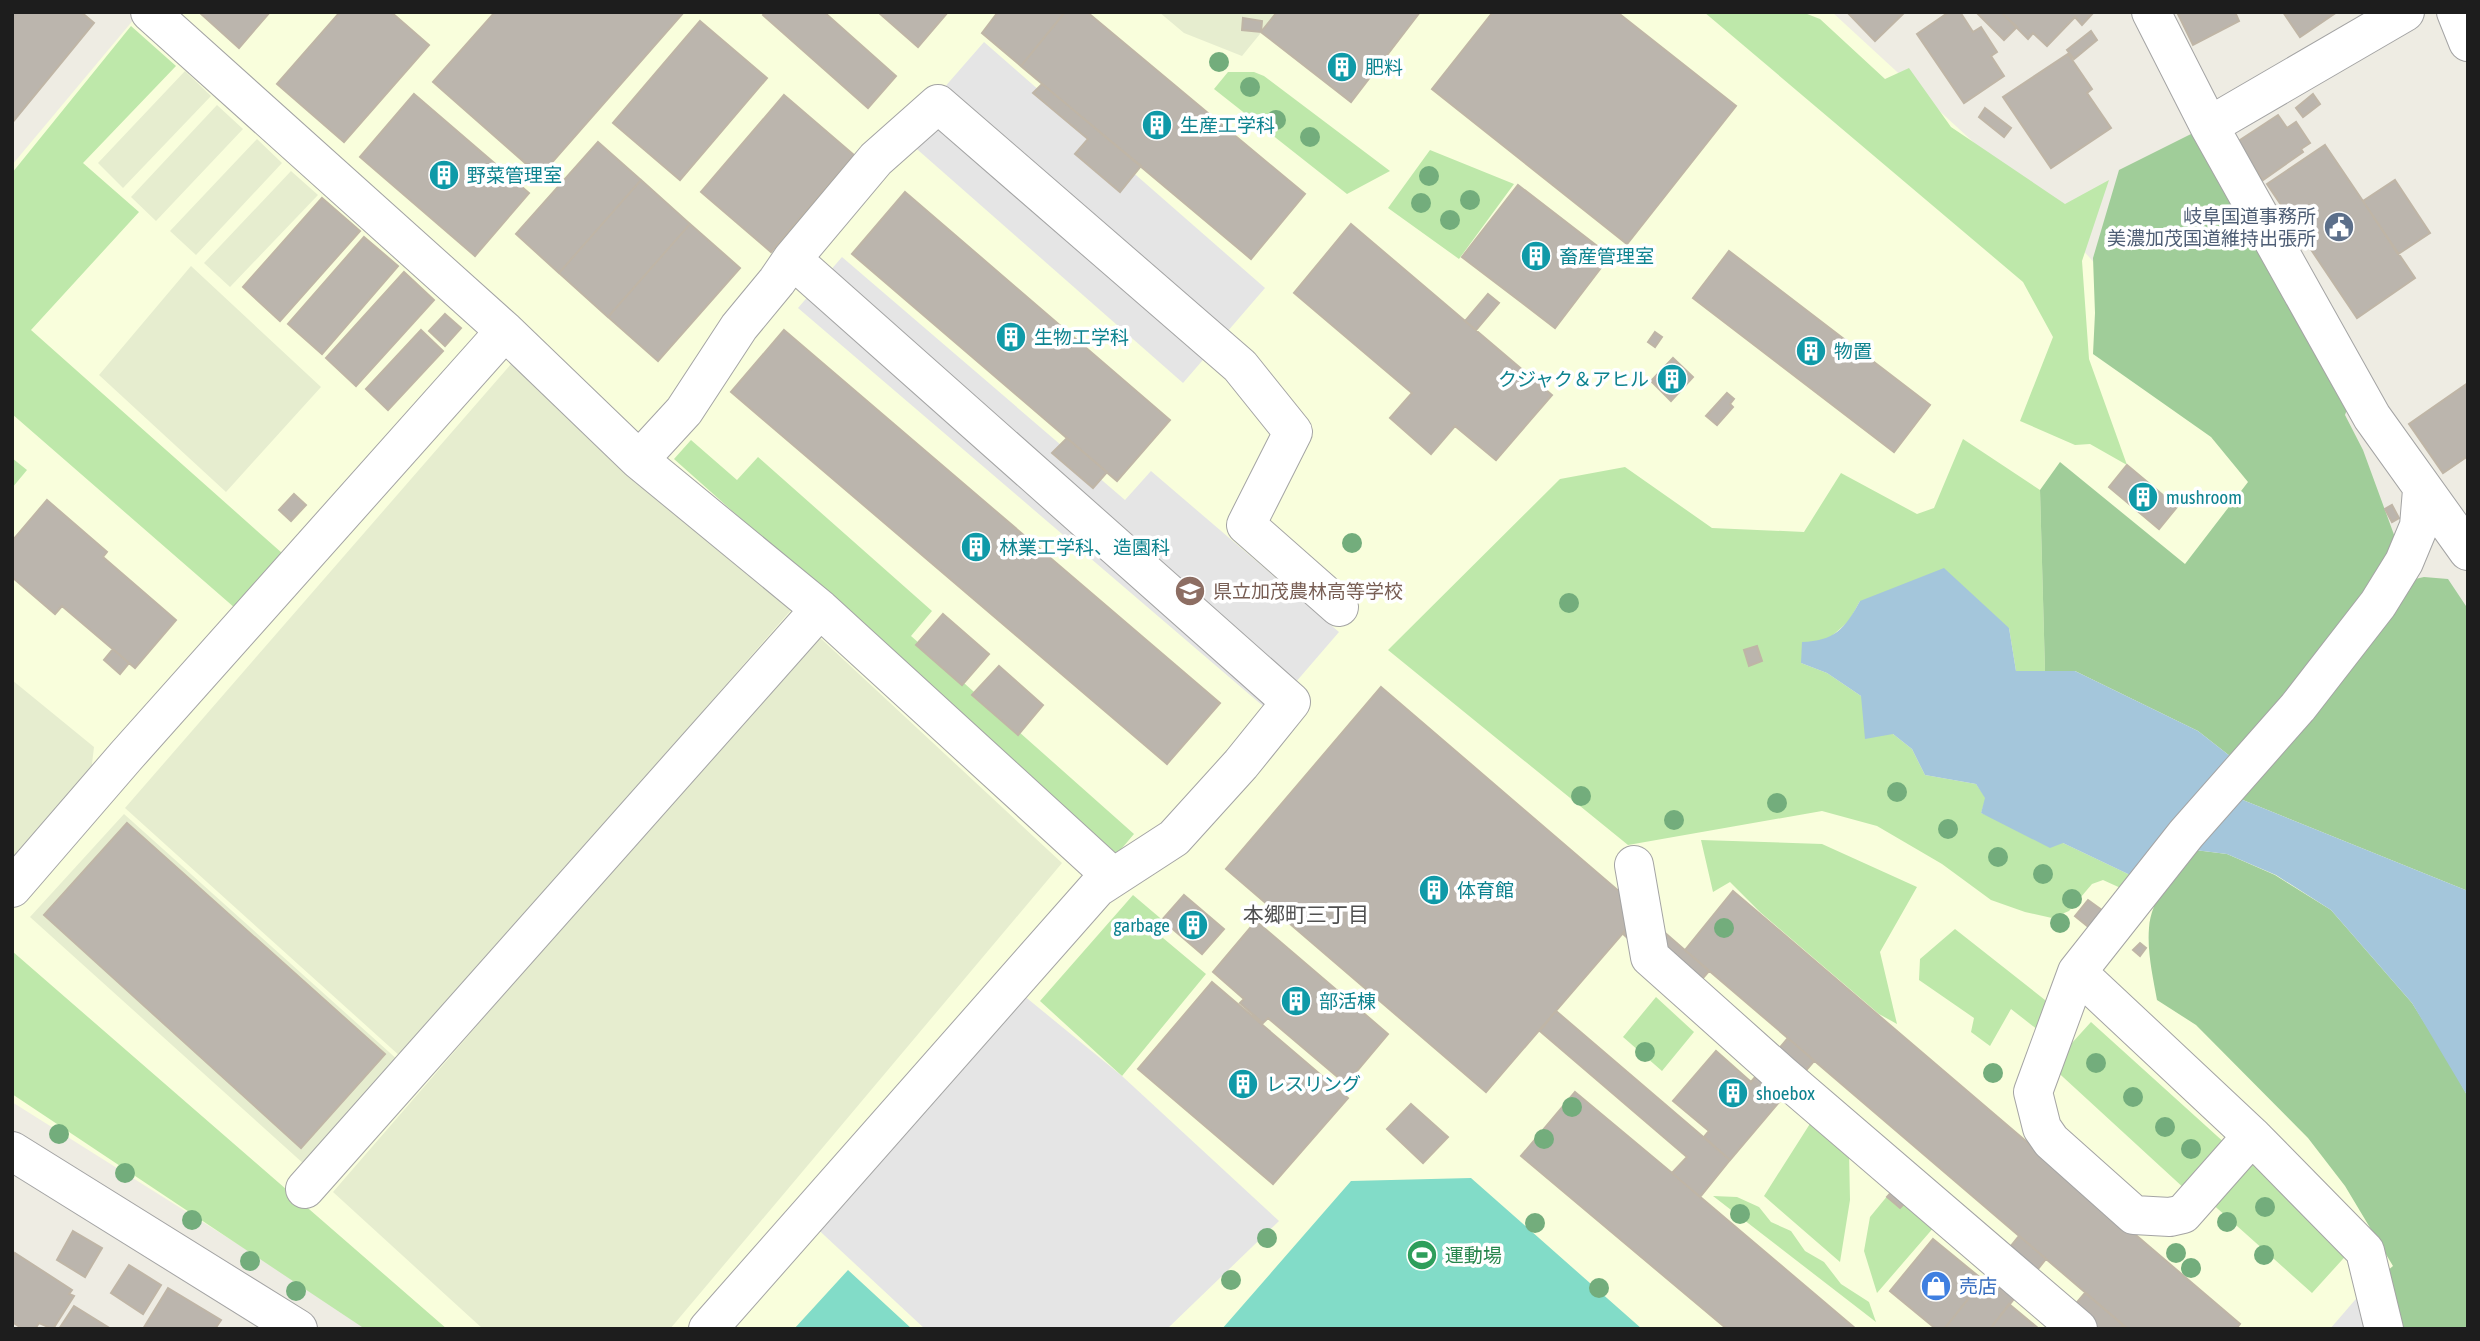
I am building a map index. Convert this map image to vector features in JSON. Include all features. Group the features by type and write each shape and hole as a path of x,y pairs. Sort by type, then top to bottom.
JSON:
{"street":[{"path":"150,12 505,331 639,460 820,609 1113,877"},
{"path":"2151,12 2209,126 2372,417 2468,551"},
{"path":"2209,126 2405,12"},
{"path":"2456,12 2468,42"},
{"path":"639,460 684,411 739,327 792,259 876,159 938,104 1240,366 1286,422 1293,432 1246,525 1339,607"},
{"path":"708,1329 1097,888 1174,838 1241,764 1291,702 792,259"},
{"path":"12,888 126,756 505,331"},
{"path":"2252,1136 2183,1214 2170,1217 2134,1215 2051,1141 2042,1128 2033,1092 2077,972 2186,834 2298,706 2392,584 2419,526 2422,490"},
{"path":"305,1189 820,609"},
{"path":"1634,865 1650,957 1781,1074 2077,1329"},
{"path":"2077,972 2252,1136 2365,1251 2384,1329"},
{"path":"12,1151 298,1329"}],"shaded area":[{"name":"県立加茂農林高等学校","path":"140,12 1832,12 2047,210 2267,456 2468,726 2468,1329 373,1329 12,1102 12,165"},
{"path":"1159,12 1278,12 1242,56 1184,33"},
{"path":"984,42 1265,288 1183,383 902,136"},
{"path":"185,71 211,96 123,188 98,163"},
{"path":"217,105 243,129 156,221 131,197"},
{"path":"257,139 282,163 196,255 170,231"},
{"path":"291,171 318,195 230,287 204,263"},
{"path":"842,257 1125,500 1151,471 1339,632 1270,712 798,308"},
{"path":"191,266 321,387 226,492 99,375"},
{"path":"511,364 792,609 401,1057 125,808"},
{"path":"1944,568 2009,628 2016,671 2075,671 2198,731 2244,767 2147,883 2063,843 2050,848 1981,813 1985,798 1976,784 1925,775 1912,749 1893,734 1865,739 1861,696 1827,673 1801,663 1802,642 1822,639 1837,632 1860,601"},
{"path":"816,634 1062,863 670,1329 483,1329 333,1192"},
{"path":"12,680 94,747 90,781 12,860"},
{"path":"2233,796 2468,891 2468,1097 2412,1003 2331,910 2276,875 2227,854 2187,849"},
{"path":"124,814 399,1061 305,1165 30,917"},
{"path":"1017,990 1122,1076 1279,1221 1167,1329 925,1329 810,1222"},
{"name":"運動場","path":"1471,1178 1642,1329 1222,1329 1351,1181"},
{"path":"848,1270 912,1329 794,1329"},
{"path":"2361,1293 2405,1329 2330,1329"}],"green space":[{"path":"1704,12 1802,12 1820,19 1885,79 1909,68 1951,127 2065,204 2109,180 2082,261 2089,359 2127,465 2090,444 2075,445 2020,421 2053,337 2023,282"},
{"path":"131,26 176,66 83,163 139,212 31,330 291,561 243,615 12,414 12,173"},
{"path":"1228,72 1254,72 1264,76 1390,171 1347,194 1214,89"},
{"path":"2201,129 2351,398 2345,415 2363,450 2404,562 2393,584 2424,577 2448,579 2468,609 2468,891 2233,796 2244,767 2198,731 2075,671 2045,671 2040,490 2060,462 2185,564 2248,482 2211,437 2093,354 2093,258 2119,170"},
{"path":"1430,150 1514,184 1459,259 1388,208"},
{"path":"1963,439 2040,490 2045,671 2016,671 2009,628 1860,601 1849,621 1801,663 1827,673 1861,696 1893,734 1912,749 1925,775 1976,784 1986,798 1981,813 2063,843 2147,883 2125,890 2103,880 2092,884 2069,911 2052,918 1991,900 1942,864 1877,826 1822,811 1628,845 1388,650 1560,479 1625,467 1712,528 1804,532 1841,473 1917,514 1934,508"},
{"path":"691,440 737,480 758,457 932,611 911,636 1134,834 1117,854 674,459"},
{"path":"12,458 27,470 12,488"},
{"path":"1701,840 1822,844 1917,887 1880,952 1897,1024 1879,1014 1760,912 1730,882 1713,892"},
{"path":"2187,849 2227,854 2275,875 2331,910 2412,1003 2448,1060 2468,1097 2468,1329 2405,1329 2361,1293 2393,1266 2345,1186 2308,1138 2196,1025 2157,1000 2149,928 2154,907"},
{"path":"1133,895 1166,923 1163,938 1206,974 1122,1076 1040,1001"},
{"path":"1955,929 2045,1000 2051,1019 2038,1030 2011,1009 1990,1046 1971,1032 1974,1018 1919,980 1920,959"},
{"path":"12,951 447,1329 365,1329 12,1094"},
{"path":"1656,997 1694,1032 1662,1071 1623,1037"},
{"path":"2091,1022 2227,1145 2186,1190 2051,1066"},
{"path":"1813,1119 1849,1151 1850,1200 1840,1262 1764,1196"},
{"path":"2248,1157 2352,1249 2312,1293 2209,1201"},
{"path":"1898,1183 1941,1219 1877,1293 1864,1251 1870,1217"},
{"path":"1713,1196 1737,1197 1759,1207 1771,1222 1791,1231 1805,1251 1824,1262 1841,1284 1869,1302 1876,1322"}],"building":[{"path":"12,12 81,12 94,23 12,123"},
{"path":"199,12 270,12 239,48"},
{"path":"340,12 391,12 429,45 344,142 277,84"},
{"path":"495,12 684,12 540,176 433,82"},
{"path":"766,12 824,12 896,76 868,108 763,15"},
{"path":"878,12 948,12 918,47"},
{"path":"998,12 1065,12 1021,66 982,33"},
{"name":"生産工学科","path":"1065,12 1087,12 1305,194 1251,259 1021,66"},
{"name":"肥料","path":"1277,12 1420,12 1351,102 1261,32"},
{"path":"1493,12 1617,12 1736,106 1627,244 1432,89"},
{"path":"1847,12 1905,12 1875,41"},
{"path":"1949,12 1960,12 1973,32 1981,27 1997,52 1991,56 2004,76 1964,103 1917,34"},
{"path":"1976,12 2001,12 2017,27 2004,40"},
{"path":"2001,12 2094,12 2082,25 2075,17 2047,46 2033,33 2028,39"},
{"path":"2177,12 2235,12 2239,21 2193,45"},
{"path":"2283,12 2337,12 2300,37"},
{"path":"1243,18 1262,21 1261,32 1242,30"},
{"path":"700,21 767,78 680,180 613,123"},
{"path":"2091,31 2097,40 2074,59 2067,50"},
{"path":"2068,54 2092,89 2087,93 2111,128 2051,168 2003,97"},
{"path":"1042,84 1141,166 1120,192 1075,154 1088,139 1033,93"},
{"name":"野菜管理室","path":"414,94 529,193 475,256 360,157"},
{"path":"2313,94 2320,104 2303,117 2296,108"},
{"path":"784,95 854,155 771,252 701,192"},
{"path":"1985,108 2011,128 2004,137 1979,117"},
{"path":"2278,115 2287,128 2296,122 2310,143 2301,149 2303,152 2263,180 2237,142"},
{"path":"598,142 641,180 559,273 516,234"},
{"name":"岐阜国道事務所 美濃加茂国道維持出張所","path":"2325,145 2415,278 2357,318 2267,184"},
{"path":"641,180 690,224 608,317 559,273"},
{"path":"2395,180 2430,233 2398,254 2363,201"},
{"name":"畜産管理室","path":"1518,185 1610,256 1555,328 1462,257"},
{"name":"生物工学科","path":"905,192 1170,420 1117,481 852,254"},
{"path":"322,198 360,231 280,321 243,287"},
{"path":"690,224 740,268 658,361 608,317"},
{"path":"1351,224 1552,395 1496,460 1455,426 1431,454 1390,418 1412,393 1294,293"},
{"path":"364,237 398,266 322,354 288,324"},
{"name":"物置","path":"1729,251 1930,405 1894,452 1693,298"},
{"path":"404,272 434,300 356,386 326,358"},
{"path":"1488,294 1499,303 1476,330 1465,321"},
{"path":"445,314 461,328 445,346 429,331"},
{"path":"421,330 443,351 388,410 366,389"},
{"name":"林業工学科、造園科","path":"784,330 1220,703 1167,764 731,392"},
{"path":"1655,332 1662,337 1655,347 1648,342"},
{"name":"クジャク＆アヒル","path":"1673,358 1693,377 1671,401 1651,381"},
{"path":"2468,383 2468,456 2443,473 2409,424"},
{"path":"1727,393 1734,399 1730,404 1733,407 1717,425 1706,416"},
{"path":"1067,438 1107,472 1093,488 1052,453"},
{"name":"mushroom","path":"2127,465 2177,507 2159,529 2109,487"},
{"path":"294,494 306,505 291,521 279,510"},
{"path":"47,500 107,552 103,557 176,620 135,668 62,606 55,614 12,577 12,541"},
{"path":"2392,505 2399,518 2392,522 2385,509"},
{"path":"943,614 989,654 962,685 916,645"},
{"path":"1757,646 1762,661 1749,666 1744,650"},
{"path":"113,649 129,663 120,674 104,660"},
{"path":"999,666 1043,705 1018,735 972,695"},
{"name":"体育館","path":"1381,687 1642,911 1486,1092 1226,869"},
{"path":"127,823 385,1054 301,1148 44,915"},
{"path":"1733,891 2240,1324 2236,1329 2128,1329 1685,950"},
{"name":"garbage","path":"1184,895 1224,929 1202,954 1162,920"},
{"path":"2088,900 2110,916 2096,933 2075,916"},
{"path":"1641,912 1709,971 1689,994 1623,934"},
{"name":"部活棟","path":"1256,921 1388,1034 1346,1084 1268,1018 1263,1023 1240,1003 1244,999 1213,972"},
{"path":"2140,943 2146,948 2140,956 2133,950"},
{"name":"レスリング","path":"1212,982 1348,1098 1273,1184 1138,1069"},
{"path":"1556,1011 1730,1160 1700,1197 1672,1173 1687,1157 1540,1031"},
{"name":"shoebox","path":"1788,1038 1814,1061 1730,1160 1704,1137 1709,1131 1673,1101 1716,1051 1751,1082"},
{"path":"1575,1092 1856,1329 1727,1329 1521,1156"},
{"path":"1411,1104 1448,1137 1423,1163 1387,1129"},
{"path":"1898,1185 1911,1197 1900,1208 1887,1197"},
{"path":"73,1231 102,1248 85,1277 57,1260"},
{"path":"2019,1236 2046,1259 1990,1329 1944,1329"},
{"name":"売店","path":"1933,1239 1983,1280 1944,1329 1936,1329 1890,1291"},
{"path":"15,1253 72,1290 69,1294 74,1296 53,1329 39,1323 35,1329 23,1329 12,1322 12,1258"},
{"path":"129,1265 161,1285 143,1314 111,1293"},
{"path":"168,1288 221,1320 215,1329 143,1329"},
{"path":"2085,1293 2123,1325 2119,1329 2098,1329 2073,1307"},
{"path":"2009,1304 2039,1329 1990,1329"},
{"path":"74,1306 111,1329 59,1329"}],"place":[{"name":"肥料","path":"1342,67"},
{"name":"生産工学科","path":"1157,125"},
{"name":"野菜管理室","path":"444,175"},
{"name":"岐阜国道事務所 美濃加茂国道維持出張所","path":"2339,227"},
{"name":"畜産管理室","path":"1536,256"},
{"name":"生物工学科","path":"1011,337"},
{"name":"物置","path":"1811,351"},
{"name":"クジャク＆アヒル","path":"1672,379"},
{"name":"mushroom","path":"2143,497"},
{"name":"林業工学科、造園科","path":"976,547"},
{"name":"県立加茂農林高等学校","path":"1190,591"},
{"name":"体育館","path":"1434,890"},
{"name":"garbage","path":"1193,925"},
{"name":"部活棟","path":"1296,1001"},
{"name":"レスリング","path":"1243,1084"},
{"name":"shoebox","path":"1733,1093"},
{"name":"運動場","path":"1422,1255"},
{"name":"売店","path":"1936,1286"}],"district":[{"name":"本郷町三丁目","path":"1306,914"}]}
